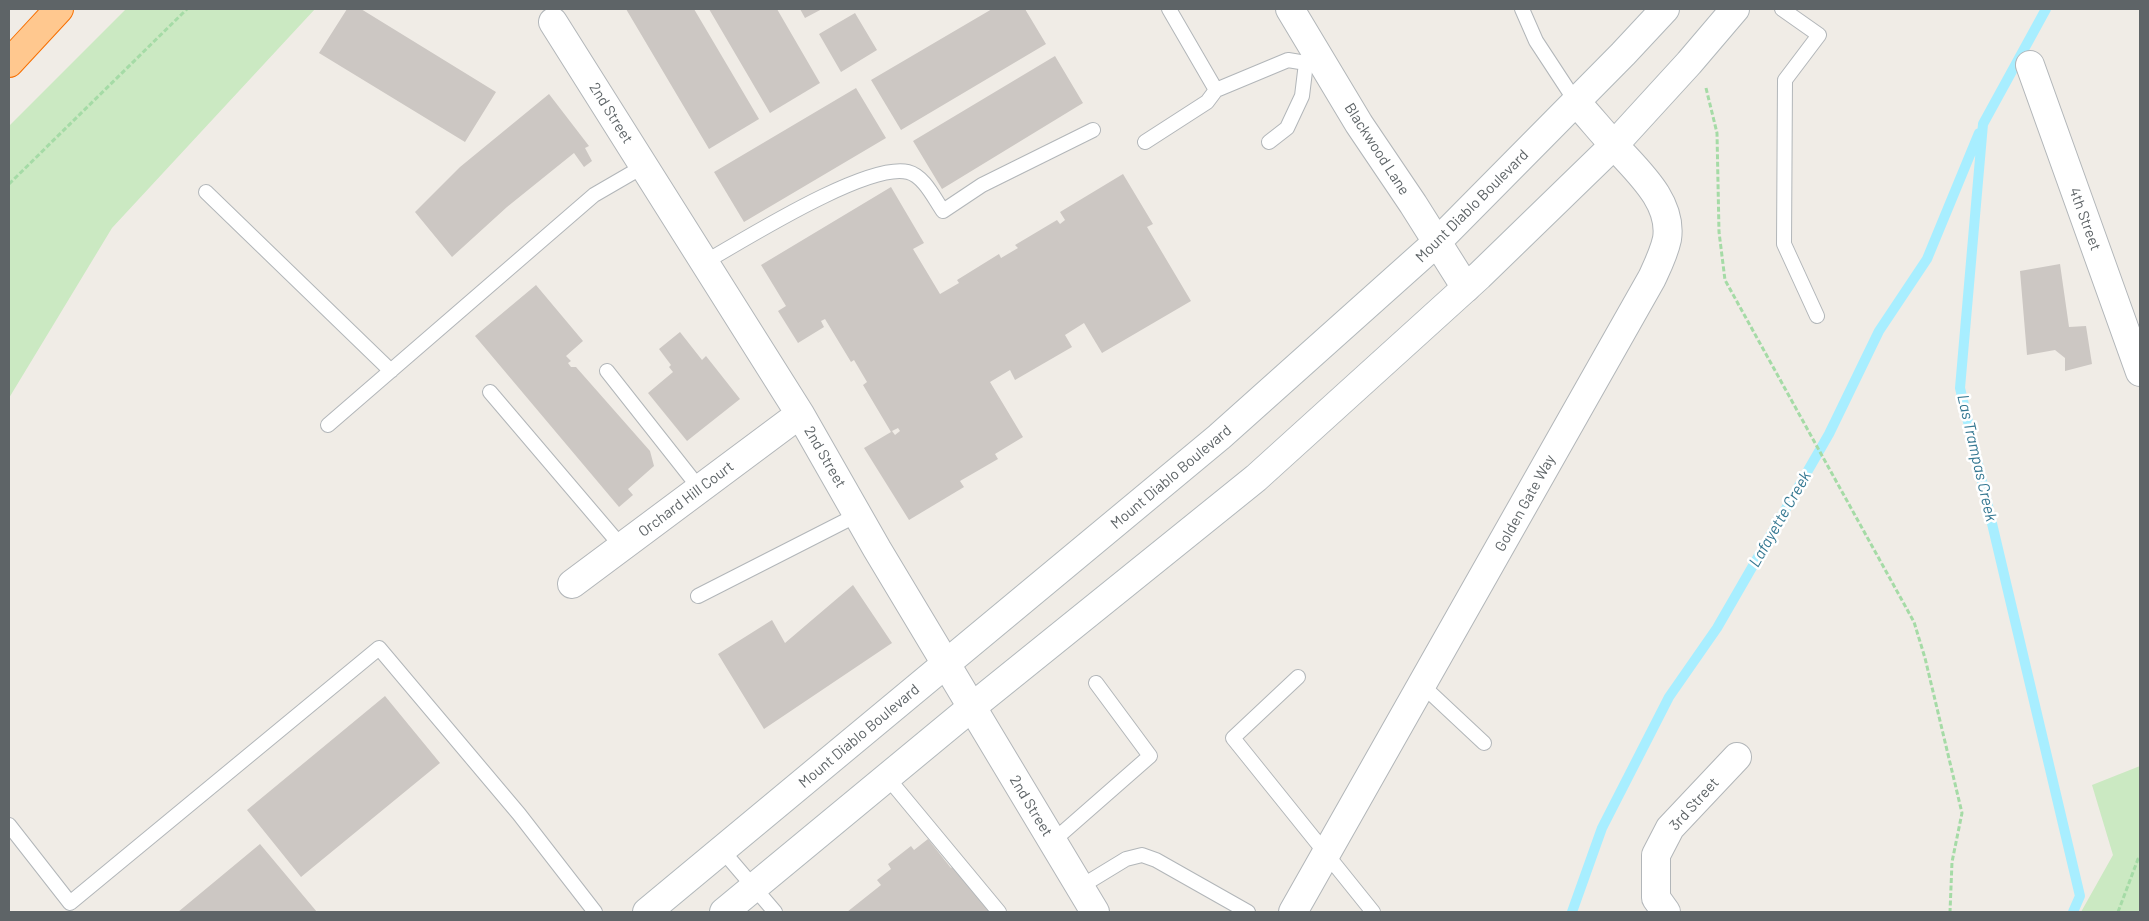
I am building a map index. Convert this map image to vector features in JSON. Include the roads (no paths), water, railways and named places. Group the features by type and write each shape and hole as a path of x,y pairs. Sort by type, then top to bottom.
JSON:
{"highway":[{"path":"9,63 59,9"}],"street":[{"name":"Blackwood Lane","path":"1290,9 1312,59 1413,204 1466,288"},
{"name":"Mount Diablo Boulevard","path":"647,912 1220,437 1436,243 1665,9"},
{"path":"724,912 972,707 1256,478 1466,288 1614,145 1735,9"},
{"name":"2nd Street","path":"558,15 644,166 800,414 946,664 1095,912"},
{"name":"4th Street","path":"2030,65 2140,372"},
{"name":"Golden Gate Way","path":"1293,912 1647,286 1661,258 1667,237 1666,216 1657,196 1643,177 1576,102"},
{"name":"Orchard Hill Court","path":"572,584 800,414"},
{"name":"3rd Street","path":"1666,912 1656,898 1656,855 1670,828 1737,758"}],"lane":[{"path":"1169,9 1216,90"},
{"path":"1522,9 1536,41 1576,102"},
{"path":"1782,9 1819,35 1785,80 1784,244 1817,316"},
{"path":"1145,142 1207,102 1216,90 1288,60 1312,59 1302,96 1288,128 1269,142"},
{"path":"705,262 826,194 876,174 893,171 909,172 922,181 943,211 982,186 1093,130"},
{"path":"328,425 594,196 644,166"},
{"path":"206,192 391,371"},
{"path":"607,371 700,489"},
{"path":"490,392 622,547"},
{"path":"698,596 858,515"},
{"path":"9,825 70,903 379,648 519,814 595,912"},
{"path":"1298,677 1233,738 1373,912"},
{"path":"1053,841 1150,756 1096,683"},
{"path":"1422,684 1484,743"},
{"path":"887,777 999,912"},
{"path":"722,850 775,912"},
{"path":"1080,887 1126,859 1142,854 1248,912"}],"waterway":[{"name":"Las Trampas Creek","path":"2046,9 1983,124 1960,388 2080,896 2073,912"},
{"name":"Lafayette Creek","path":"1572,912 1602,828 1669,697 1717,628 1829,434 1879,331 1927,259 1979,133"}]}
